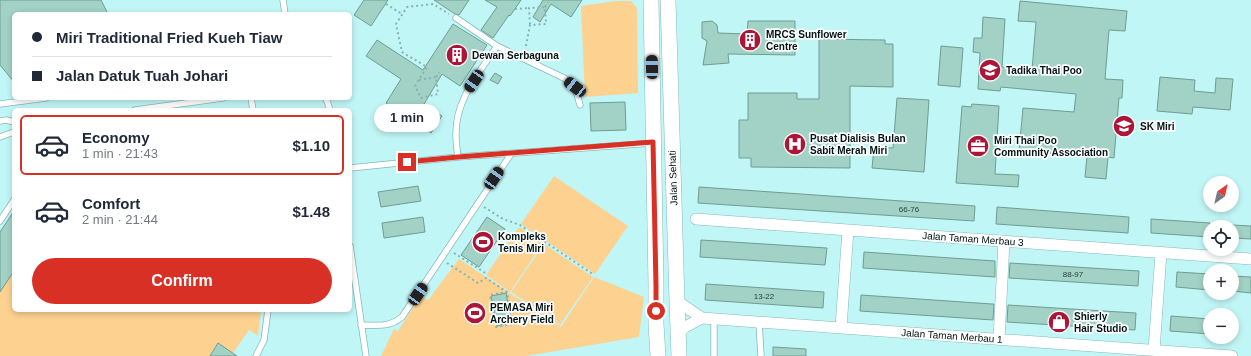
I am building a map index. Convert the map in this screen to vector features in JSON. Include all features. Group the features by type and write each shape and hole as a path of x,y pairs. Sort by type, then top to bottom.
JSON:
{"main road":[{"name":"Jalan Sehati","path":"668,0 676,302 679,356"},
{"name":"Jalan Sehati","path":"650,2 656,324 658,356"},
{"path":"656,324 662,335 664,356"}],"street":[{"name":"Jalan Taman Merbau 3","path":"696,220 1251,259"},
{"path":"841,328 848,230"},
{"path":"999,339 1004,241"},
{"path":"1154,350 1161,253"},
{"path":"676,302 702,318"},
{"path":"678,334 685,327 702,318"},
{"name":"Jalan Taman Merbau 1","path":"702,318 999,339 1111,352 1154,350 1202,355 1232,356"}],"lane":[{"path":"284,0 285,12"},
{"path":"456,18 497,46 564,78 575,87 580,105"},
{"path":"458,157 456,134 459,110 466,92 497,46"},
{"path":"0,104 31,100"},
{"path":"150,108 208,100"},
{"path":"0,121 6,120 12,122"},
{"path":"0,137 12,133"},
{"path":"352,168 458,157 653,142"},
{"path":"361,325 388,325 402,317 511,154"},
{"path":"0,221 12,203"},
{"path":"352,260 366,356"},
{"path":"256,356 264,340 268,312"},
{"path":"714,319 714,356"},
{"path":"759,322 761,356"}],"path":[{"path":"530,25 546,24 545,8 548,2"},
{"path":"386,4 402,14"},
{"path":"400,55 402,52 396,24 407,7 433,4 456,18"},
{"path":"524,59 530,25 528,8"},
{"path":"515,9 545,8"},
{"path":"402,52 427,67 415,86 420,98 419,101"},
{"path":"420,98 438,94 436,77 439,72"},
{"path":"419,80 436,77"},
{"path":"478,204 503,219 520,225 594,275"},
{"path":"448,249 487,274"},
{"path":"441,259 478,283 486,278 507,292 513,324 496,327 490,295 507,292"}],"shaded area":[{"path":"615,1 631,1 637,8 638,93 585,97 581,6"},
{"path":"554,176 628,226 595,274 521,224"},
{"path":"12,214 12,312 261,312 258,336 249,330 233,353 236,356 0,356 0,232"},
{"path":"519,227 543,243 510,292 486,275"},
{"path":"544,244 593,277 560,325 511,292"},
{"name":"PEMASA Miri Archery Field","path":"459,259 561,327 594,277 644,297 639,337 526,356 381,356 394,329 398,331 421,295 428,300"}],"building":[{"path":"0,0 101,0 107,12 12,12 12,80 0,65"},
{"path":"364,0 388,0 371,26 354,15"},
{"path":"434,0 469,0 459,15 455,14"},
{"path":"485,0 521,0 493,38 481,30 497,7"},
{"path":"543,0 582,0 571,17 551,4 540,22 533,17"},
{"path":"1020,1 1127,11 1125,31 1109,30 1105,79 1123,80 1122,98 1119,98 1114,158 1108,157 1106,179 1085,177 1087,156 1019,151 1023,108 1074,112 1076,94 1001,87 1000,91 978,89 980,53 973,52 974,38 982,38 983,17 1005,19 1002,67 1032,70 1036,22 1018,21"},
{"name":"MRCS Sunflower Centre","path":"712,21 717,25 718,33 747,34 748,21 795,21 795,55 728,54 729,63 703,65 707,41 702,38 702,22"},
{"path":"453,24 487,45 460,86 442,74 424,104 442,116 431,133 386,103 401,79 366,56 377,40 423,70"},
{"name":"Pusat Dialisis Bulan Sabit Merah Miri","path":"819,39 885,40 885,44 893,44 893,87 850,86 850,168 751,167 751,158 739,158 739,120 748,120 748,93 797,93 797,99 819,99"},
{"path":"941,46 963,48 960,87 938,85"},
{"path":"495,73 502,77 498,84 490,80"},
{"path":"1160,77 1195,80 1194,91 1215,93 1216,78 1233,79 1230,110 1193,107 1192,114 1157,111"},
{"path":"897,98 929,100 924,172 872,168 874,147 893,148"},
{"path":"625,102 626,130 591,131 590,103"},
{"name":"Miri Thai Poo Community Association","path":"972,104 999,106 995,174 1019,175 1018,187 956,183 962,106 971,107"},
{"path":"418,186 421,201 381,207 378,192"},
{"path":"699,187 975,206 974,221 698,203"},
{"path":"997,207 1129,217 1128,233 996,224"},
{"path":"12,214 12,274 0,292 0,232"},
{"path":"423,217 425,232 384,238 382,223"},
{"name":"Kompleks Tenis Miri","path":"487,217 505,229 479,267 461,255"},
{"path":"1151,219 1203,223 1203,237 1151,233"},
{"path":"1239,225 1251,226 1251,239 1239,238"},
{"path":"701,240 827,248 825,265 700,257"},
{"path":"864,252 995,261 995,277 863,268"},
{"path":"1010,263 1139,271 1138,286 1009,278"},
{"path":"1177,272 1203,274 1203,289 1176,287"},
{"path":"1239,276 1251,277 1251,293 1239,292"},
{"path":"706,284 824,292 823,308 705,300"},
{"path":"506,293 512,323 497,326 491,296"},
{"path":"861,295 994,304 993,320 860,311"},
{"path":"1008,305 1136,313 1135,330 1007,322"},
{"path":"1171,316 1203,318 1203,333 1170,331"},
{"path":"218,343 237,356 210,356"},
{"path":"773,347 806,349 806,356 773,356"}],"place":[{"name":"MRCS Sunflower Centre","path":"750,40"},
{"name":"Dewan Serbaguna","path":"457,55"},
{"name":"Tadika Thai Poo","path":"990,70"},
{"name":"SK Miri","path":"1124,126"},
{"name":"Pusat Dialisis Bulan Sabit Merah Miri","path":"795,144"},
{"name":"Miri Thai Poo Community Association","path":"978,146"},
{"name":"Kompleks Tenis Miri","path":"483,242"},
{"name":"PEMASA Miri Archery Field","path":"475,313"},
{"name":"Shierly Hair Studio","path":"1059,322"}],"route":[{"path":"407,162 653,142 656,311"}]}
